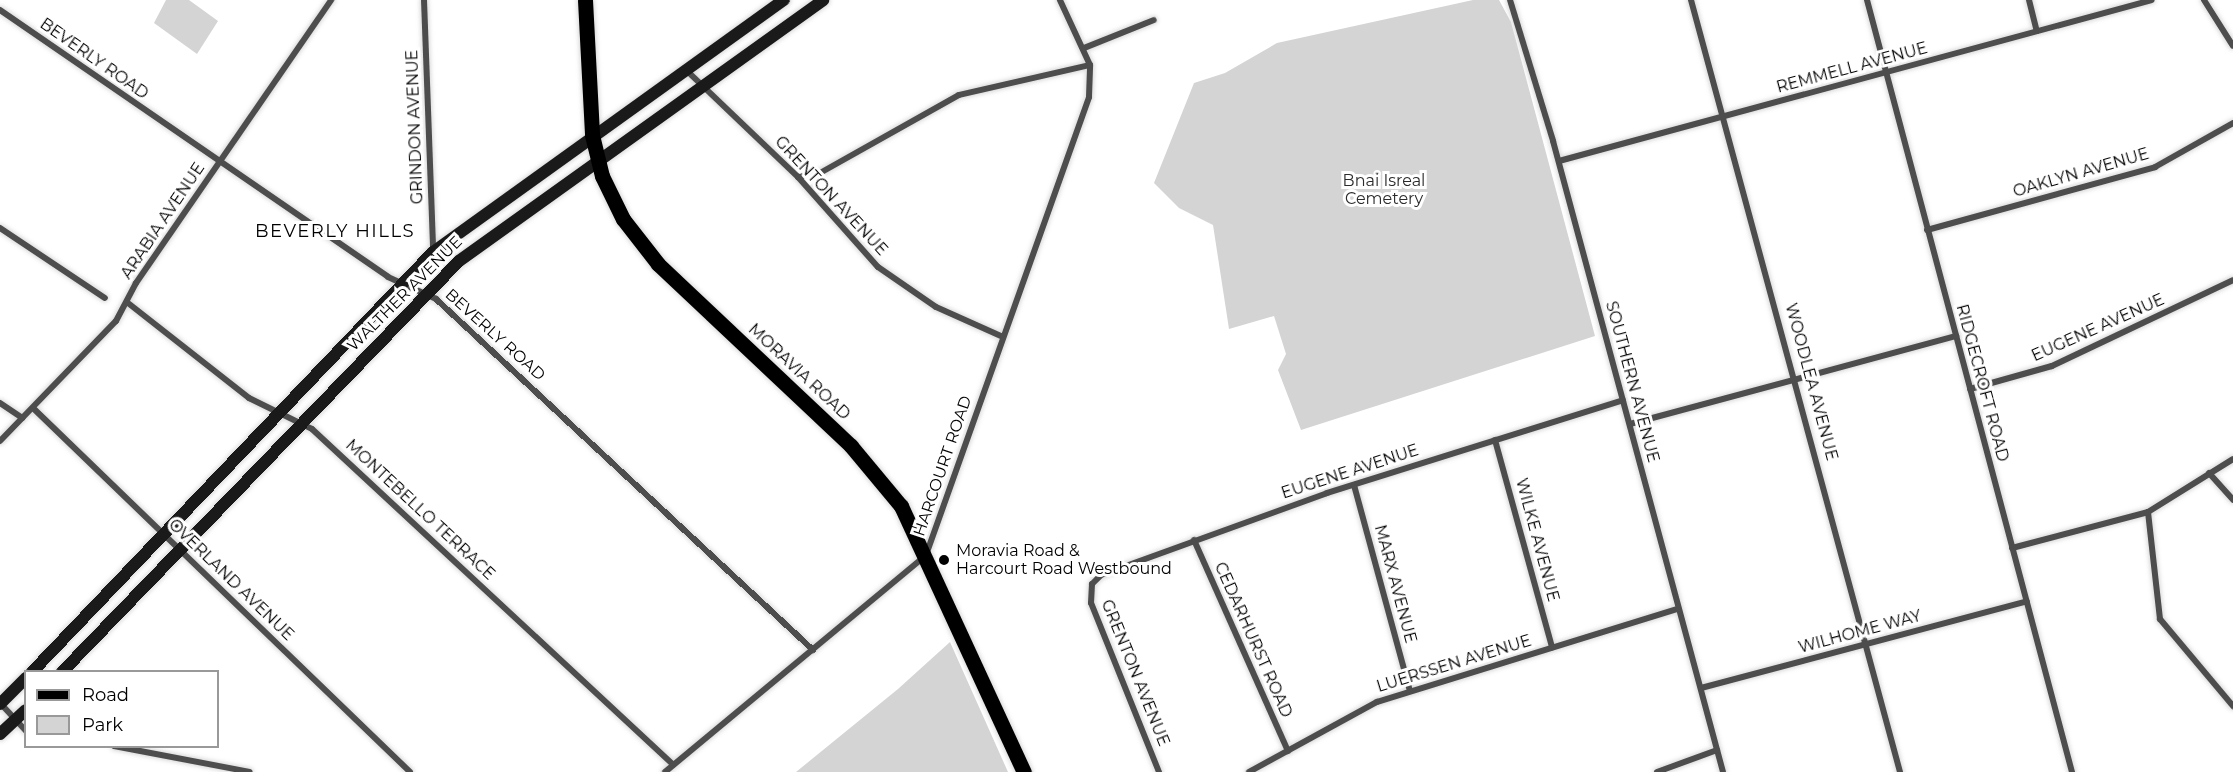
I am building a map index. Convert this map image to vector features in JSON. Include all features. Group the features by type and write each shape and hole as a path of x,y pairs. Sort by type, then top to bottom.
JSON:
{"main road":[{"name":"MORAVIA ROAD","path":"585,0 592,135 597,159 633,234 875,471 926,555 1024,772"},
{"name":"WALTHER AVENUE","path":"34,670 279,416 433,252 592,135 784,0"},
{"name":"WALTHER AVENUE","path":"64,670 425,294 483,241 823,0"},
{"path":"0,703 24,680"},
{"path":"0,735 24,712"}],"street":[{"name":"ARABIA AVENUE","path":"0,441 128,303 136,283 331,0"},
{"name":"GRINDON AVENUE","path":"424,0 433,252"},
{"path":"798,177 820,173 959,95 1090,65 1060,0"},
{"name":"SOUTHERN AVENUE","path":"1510,0 1559,161 1723,772"},
{"name":"WOODLEA AVENUE","path":"1691,0 1797,379 1900,772"},
{"name":"RIDGECROFT ROAD","path":"1867,0 2072,772"},
{"path":"2029,0 2037,31"},
{"name":"REMMELL AVENUE","path":"1559,161 2152,0"},
{"path":"2204,0 2233,46"},
{"name":"BEVERLY ROAD","path":"0,10 219,162 404,285 425,294 484,340 813,650"},
{"path":"1084,48 1154,20"},
{"name":"HARCOURT ROAD","path":"665,772 926,555 1089,97 1090,65"},
{"name":"GRENTON AVENUE","path":"686,70 700,87 798,177 862,252 895,280 936,307 1003,337"},
{"name":"OAKLYN AVENUE","path":"1927,230 2155,167 2233,123"},
{"path":"0,228 105,298"},
{"name":"EUGENE AVENUE","path":"1970,389 2042,370 2233,280"},
{"name":"MONTEBELLO TERRACE","path":"128,303 196,361 279,416 302,423 673,765"},
{"path":"1630,424 1956,336"},
{"name":"EUGENE AVENUE","path":"1092,584 1113,569 1194,540 1354,485 1623,400"},
{"path":"0,403 22,418"},
{"name":"OVERLAND AVENUE","path":"33,408 410,772"},
{"name":"WILKE AVENUE","path":"1495,440 1552,647"},
{"path":"2012,548 2148,512 2233,459"},
{"path":"2209,473 2233,500"},
{"name":"MARX AVENUE","path":"1354,485 1410,691"},
{"path":"2148,512 2160,619 2233,706"},
{"name":"CEDARHURST ROAD","path":"1194,540 1288,751"},
{"name":"GRENTON AVENUE","path":"1092,584 1094,612 1136,705 1159,772"},
{"name":"WILHOME WAY","path":"1701,688 2026,601"},
{"name":"LUERSSEN AVENUE","path":"1249,772 1353,711 1410,691 1678,609"},
{"path":"0,703 24,729"},
{"path":"119,748 250,772"},
{"path":"1657,772 1717,750"}],"green space":[{"path":"166,0 189,0 218,21 197,54 154,23"},
{"name":"Bnai Isreal Cemetery","path":"1473,0 1499,0 1511,22 1595,336 1301,430 1278,370 1286,354 1274,316 1229,329 1213,225 1179,208 1154,183 1194,83 1225,73 1277,43"},
{"path":"950,642 1008,772 796,772 898,689"}],"place":[{"name":"Moravia Road & Harcourt Road Westbound","path":"944,560"}],"district":[{"name":"BEVERLY HILLS","path":"335,231"}]}
